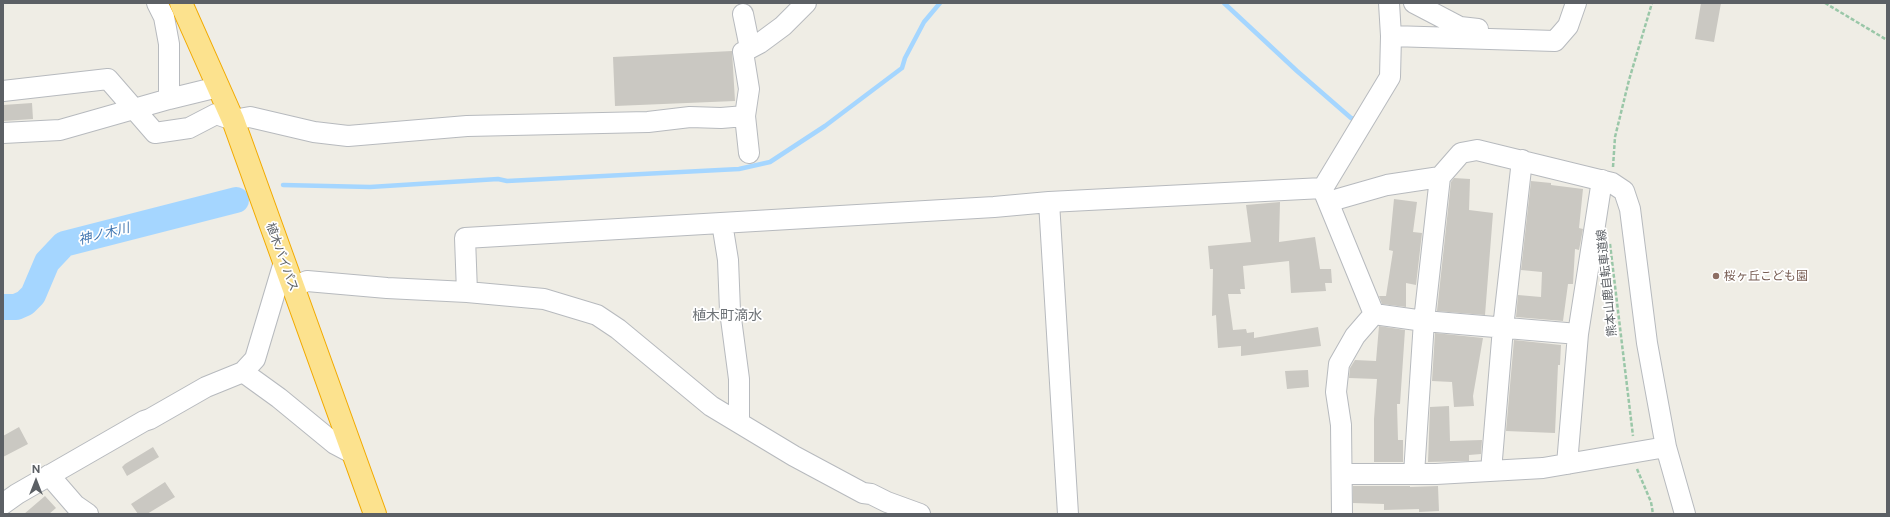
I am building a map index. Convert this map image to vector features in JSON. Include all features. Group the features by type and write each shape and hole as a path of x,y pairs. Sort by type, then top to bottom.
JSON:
{"highway":[{"name":"植木バイパス","path":"181,3 233,120 375,514"}],"street":[{"path":"157,3 164,17 169,44 169,99"},
{"path":"749,153 745,116 749,89 743,52 760,44 783,26 806,3"},
{"path":"1326,196 1390,77 1391,36 1389,3"},
{"path":"1414,3 1460,27 1561,34"},
{"path":"1391,36 1555,41 1568,26 1576,3"},
{"path":"743,14 750,48"},
{"path":"3,91 108,79 155,133 189,128 216,114 233,120 250,117 314,132 348,136 467,126 648,122 690,117 720,118 745,116"},
{"path":"3,133 60,130 169,99 218,87"},
{"path":"1414,474 1424,321 1440,177 1461,153 1477,150 1607,182 1624,190 1630,209 1647,343 1666,447 1685,514"},
{"path":"1491,470 1503,328 1522,160"},
{"path":"467,292 465,238 1049,202 1326,196 1338,199 1387,186 1440,177"},
{"path":"1567,464 1578,334 1607,182"},
{"path":"1326,196 1374,314"},
{"path":"1049,202 1068,514"},
{"path":"722,223 728,260 730,311 739,379 739,422"},
{"path":"3,504 49,475 206,387 243,372 255,359 284,262"},
{"path":"293,287 307,282 467,292 544,299 598,315 618,329 711,406 794,456 863,493 871,494 920,514"},
{"path":"1374,314 1424,321 1578,334"},
{"path":"1342,514 1341,425 1336,392 1339,364 1355,336 1374,314"},
{"path":"243,372 279,398 335,444 352,453"},
{"path":"1342,474 1414,474 1543,468 1666,447"},
{"path":"49,475 75,505 88,514"}],"path":[{"path":"1607,182 1615,137 1629,80 1652,3"},
{"path":"1825,3 1887,40"},
{"name":"熊本山鹿自転車道線","path":"1610,237 1610,252 1637,473 1647,490 1653,514"}],"building":[{"path":"1701,3 1721,3 1714,42 1695,39"},
{"path":"732,51 735,101 615,106 613,57"},
{"path":"32,103 33,119 3,121 3,105"},
{"path":"1454,178 1470,179 1469,210 1493,213 1485,315 1437,311 1451,182"},
{"path":"1531,181 1583,189 1579,228 1583,229 1579,250 1575,249 1573,284 1568,284 1563,321 1516,317 1518,295 1541,297 1542,272 1521,270"},
{"path":"1394,199 1417,202 1413,232 1422,233 1416,285 1406,283 1406,307 1382,304 1379,296 1386,296 1393,251 1389,250"},
{"path":"1280,202 1279,242 1315,237 1320,269 1331,269 1332,283 1325,283 1326,291 1291,293 1289,261 1243,266 1245,289 1240,289 1241,294 1228,294 1233,330 1246,329 1247,333 1254,332 1254,338 1318,327 1321,346 1241,356 1241,346 1218,348 1216,315 1212,316 1213,269 1210,269 1208,246 1251,242 1246,205"},
{"path":"1379,326 1405,330 1400,404 1397,404 1398,440 1403,440 1403,462 1374,462 1374,419 1377,379 1349,378 1350,368 1355,360 1376,361"},
{"path":"1435,333 1483,338 1473,396 1474,406 1454,407 1452,382 1432,381"},
{"path":"1514,340 1561,345 1560,365 1558,365 1555,433 1506,431"},
{"path":"1308,370 1309,387 1287,389 1285,371"},
{"path":"1449,406 1450,441 1482,440 1481,454 1469,455 1469,461 1428,462 1430,407"},
{"path":"19,427 28,444 3,457 3,436"},
{"path":"153,447 159,457 127,476 122,467"},
{"path":"165,482 175,497 147,514 138,514 131,504"},
{"path":"1353,486 1438,486 1439,511 1419,512 1419,509 1384,510 1384,504 1353,503"},
{"path":"45,496 56,508 49,514 24,514"}],"waterway":[{"path":"283,185 370,187 498,179 507,181 739,169 770,162 825,126 902,68 905,58 924,22 940,3"},
{"path":"1224,3 1297,71 1351,118 1358,120"},
{"name":"神ノ木川","path":"3,307 16,307 25,303 33,295 47,262 64,244 236,200"}],"place":[{"name":"桜ヶ丘こども園","path":"1716,276"}],"district":[{"name":"植木町滴水","path":"727,316"}]}
